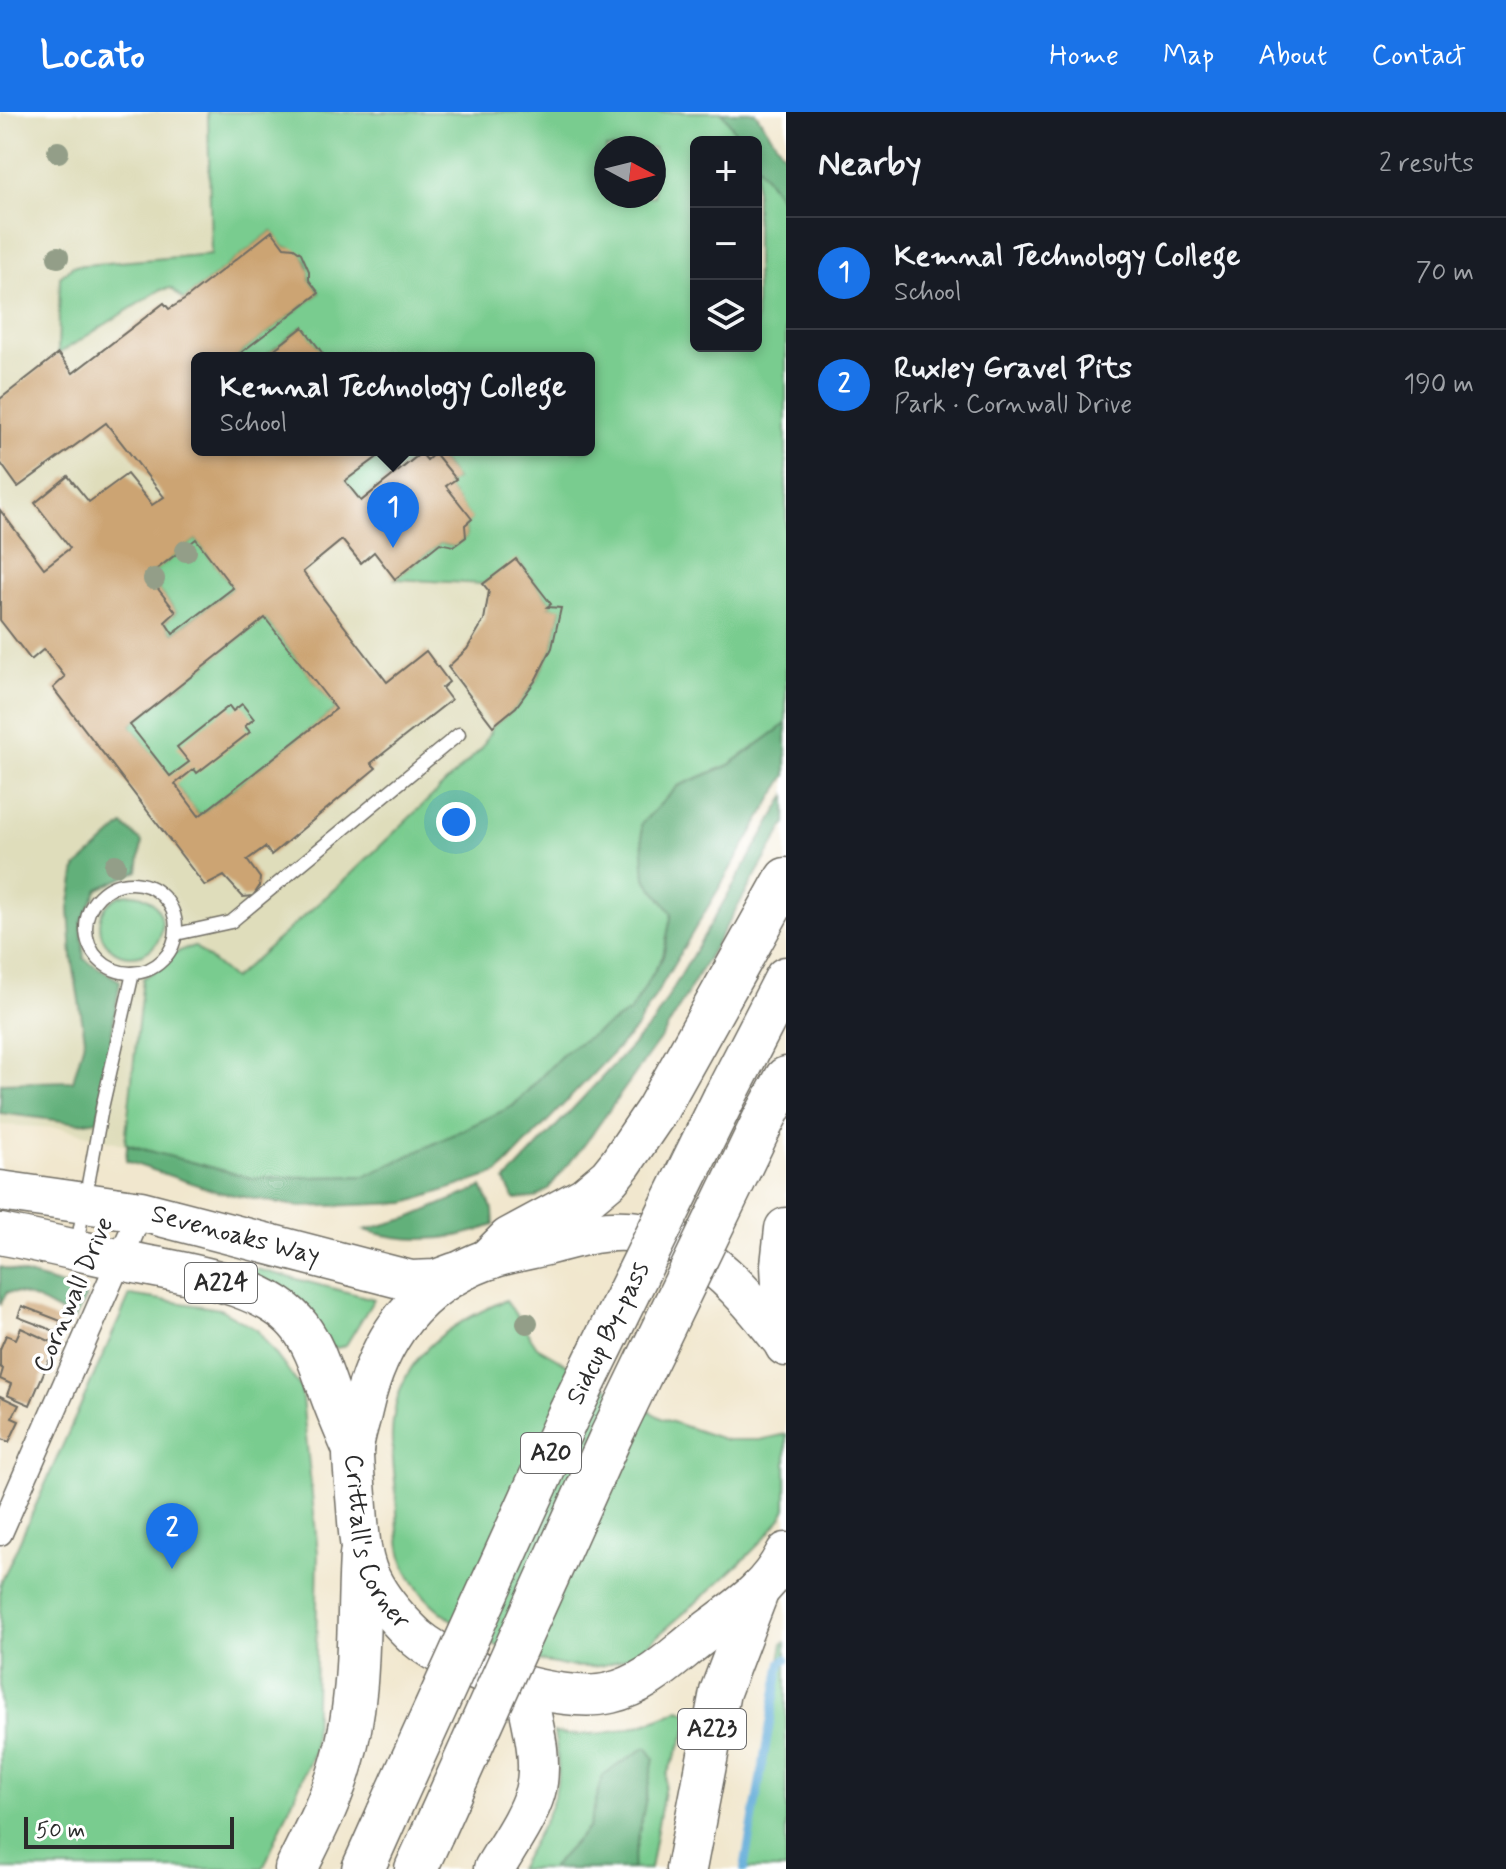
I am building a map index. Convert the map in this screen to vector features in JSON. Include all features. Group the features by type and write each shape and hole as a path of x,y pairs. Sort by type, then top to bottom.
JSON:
{"highway":[{"path":"478,1264 509,1239 585,1198 609,1178 657,1110 786,879"},
{"name":"Sidcup By-pass","path":"363,1869 568,1416 786,978"},
{"name":"Sidcup By-pass","path":"424,1851 611,1436 786,1078"},
{"path":"786,1229 782,1265 786,1345"},
{"path":"296,1869 330,1796 350,1731 361,1555"}],"main road":[{"name":"Sevenoaks Way","path":"0,1191 141,1211 411,1281 436,1280 478,1264"},
{"name":"Crittall's Corner","path":"784,1559 757,1595 639,1684 589,1696 525,1687 482,1672 418,1639 378,1594 361,1555 353,1450 368,1385 386,1341 423,1297 478,1264 594,1233 634,1231 665,1237 684,1245 746,1294 786,1345"},
{"name":"Sevenoaks Way","path":"0,1234 228,1285 285,1312 298,1324 316,1353 353,1450"},
{"name":"A223","path":"686,1869 720,1692 757,1595"},
{"path":"494,1869 523,1818 537,1780 525,1687"}],"street":[{"name":"Cornwall Drive","path":"0,1533 141,1211"}],"lane":[{"path":"176,934 231,922 459,734"},
{"path":"123,883 138,883 164,896 176,921 176,934 172,947 156,965 133,973 117,971 93,953 87,940 86,925 89,910 97,897 123,883"},
{"path":"76,1250 102,1108 133,973"}],"shaded area":[{"path":"0,112 755,112 786,157 786,751 255,1193 161,1154 61,1128 0,1125"}],"green space":[{"path":"208,112 722,112 738,136 690,136 690,352 762,352 762,172 786,206 786,724 729,765 678,786 645,878 672,913 663,956 631,1011 566,1051 513,1106 444,1145 366,1176 252,1178 125,1143 143,978 164,966 174,953 194,946 233,979 348,877 482,748 493,726 516,707 535,682 552,648 561,609 547,607 551,604 517,560 483,584 395,579 440,543 454,546 466,537 465,525 471,519 446,486 456,479 438,456 595,456 595,352 321,352 302,327 271,352 242,352 319,293 309,280 304,258 296,250 284,247 272,231 184,300 171,288 160,290 58,354 60,277 73,266 211,254"},
{"path":"722,112 755,112 786,157 786,206 762,172 762,136 738,136"},
{"path":"379,456 417,456 361,501 345,481"},
{"path":"196,539 233,588 173,633 165,622 176,612 148,576"},
{"path":"265,618 336,709 199,816 130,725"},
{"path":"786,724 786,775 635,1030 498,1173 406,1203 300,1207 218,1192 126,1161 127,1145 252,1178 366,1176 513,1106 566,1051 631,1011 663,957 672,913 645,878 641,824 678,786 729,765"},
{"path":"786,795 786,823 665,1032 585,1144 548,1189 534,1198 514,1199 505,1181 653,1023"},
{"path":"123,825 142,842 138,871 98,889 81,923 84,959 120,981 98,1120 79,1123 0,1113 1,1083 73,1081 85,1038 72,957 69,908 76,868"},
{"path":"131,894 143,896 153,903 160,913 160,937 153,947 143,954 131,956 119,954 109,947 102,937 100,925 102,913 109,903 119,896"},
{"path":"482,1187 493,1210 494,1225 478,1231 413,1239 364,1230 409,1218"},
{"path":"0,1267 62,1285 86,1297 75,1319 16,1293 7,1292 0,1305"},
{"path":"257,1269 374,1299 346,1345 338,1348 331,1346 250,1272"},
{"path":"130,1295 220,1309 257,1330 301,1388 318,1553 314,1751 263,1869 0,1869 0,1585"},
{"path":"506,1300 537,1347 663,1419 726,1440 759,1440 786,1434 786,1508 779,1521 745,1558 644,1648 610,1664 564,1666 539,1661 488,1642 442,1613 424,1596 410,1577 402,1558 392,1433 402,1385 413,1365 443,1334 462,1321"},
{"path":"786,1642 786,1869 744,1869 783,1643"},
{"path":"680,1709 694,1716 667,1774 650,1869 518,1869 545,1819 556,1790 558,1773 554,1733 619,1731"},
{"path":"646,1747 654,1758 632,1869 550,1869 589,1827 603,1775"}],"building":[{"path":"272,231 284,247 301,253 309,271 309,280 319,293 242,352 191,352 191,456 379,456 345,481 361,501 417,456 427,460 437,456 456,479 446,486 472,519 465,525 466,537 454,546 440,543 395,579 374,552 361,563 342,540 303,572 387,682 426,651 449,682 442,688 451,700 371,763 376,768 271,855 265,847 247,860 260,878 253,896 243,897 224,876 205,886 53,688 65,677 44,649 31,660 0,620 0,510 44,568 70,548 35,503 68,476 89,502 127,474 152,505 164,497 106,423 18,487 0,462 0,399 58,354 73,373 164,303 169,309","holes":["196,539 233,588 173,634 165,622 176,612 148,576","265,618 336,709 199,816 175,784 194,769 197,773 250,732 245,726 254,719 242,704 233,711 229,706 177,747 189,762 170,776 130,725"]},
{"path":"303,327 322,352 271,352"},
{"path":"516,559 551,604 547,607 561,608 552,648 535,681 516,707 493,726 448,667 467,649 484,620 489,591 483,584"},
{"path":"22,1306 61,1321 57,1332 18,1317"},
{"path":"21,1328 56,1344 30,1405 7,1395 11,1384 0,1379 3,1369 0,1367 0,1349 6,1335 16,1339"},
{"path":"0,1396 19,1405 12,1418 19,1421 9,1442 0,1438"}],"waterway":[{"path":"744,1869 781,1662 786,1659"}],"place":[{"name":"Kemnal Technology College","path":"393,548"},
{"name":"Ruxley Gravel Pits","path":"172,1569"}]}
